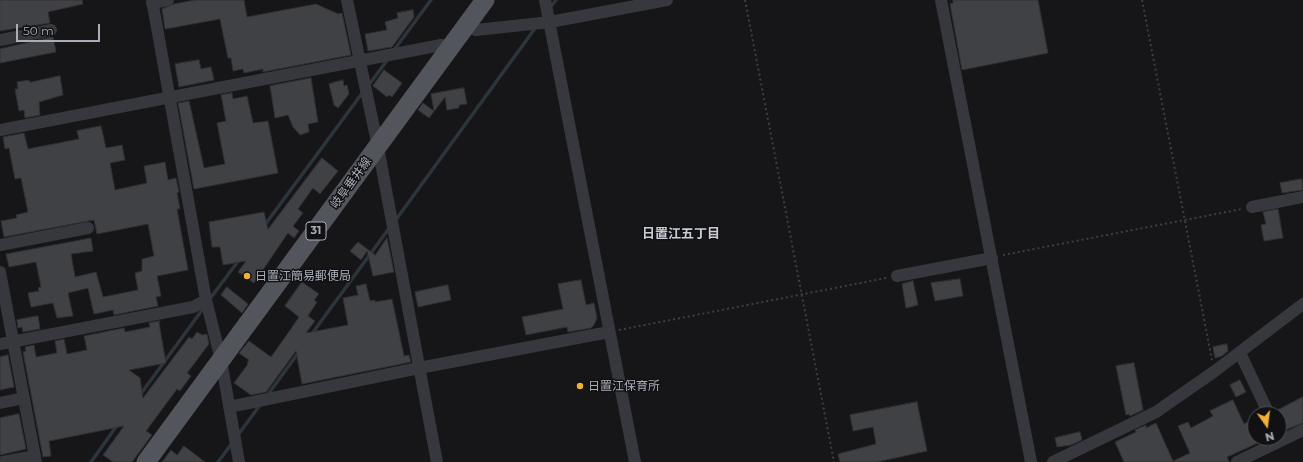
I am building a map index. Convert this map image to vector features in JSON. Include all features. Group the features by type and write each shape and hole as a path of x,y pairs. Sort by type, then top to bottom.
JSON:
{"main road":[{"name":"岐阜垂井線","path":"146,462 485,0"}],"street":[{"path":"168,0 152,2 206,300 221,360 239,462"},
{"path":"347,0 378,147 437,462"},
{"path":"545,0 635,462"},
{"path":"465,26 476,30 550,22 668,0"},
{"path":"941,0 1031,462"},
{"path":"0,40 51,30"},
{"path":"0,130 441,45 451,46"},
{"path":"1252,207 1303,197"},
{"path":"0,246 88,228"},
{"path":"897,276 992,258"},
{"path":"1,280 14,341 35,459 3,462"},
{"path":"0,344 193,307 206,300"},
{"path":"1053,462 1156,412 1240,353 1303,304"},
{"path":"229,406 609,332"},
{"path":"1240,353 1265,406"},
{"path":"0,403 24,398"},
{"path":"1287,435 1303,430"},
{"path":"1237,462 1265,446"}],"path":[{"path":"745,0 834,462"},
{"path":"1142,0 1184,220 1215,371"},
{"path":"992,258 1252,207"},
{"path":"609,332 897,276"}],"building":[{"path":"0,0 82,0 83,4 48,12 50,23 0,31"},
{"path":"196,0 244,0 247,17 316,4 338,14 342,13 351,55 263,72 263,69 244,73 243,69 233,71 231,58 228,58 220,19 165,29 162,9 174,4"},
{"path":"953,0 1038,0 1048,53 962,70 950,4 953,3"},
{"path":"413,10 414,17 392,47 368,51 365,34 387,30 385,22 398,18 397,13"},
{"path":"53,37 56,52 0,63 0,49"},
{"path":"199,60 201,69 211,67 214,80 179,87 175,64"},
{"path":"384,70 402,83 392,97 389,95 387,97 373,86"},
{"path":"60,76 63,95 39,102 40,115 25,118 24,110 19,111 15,89 18,89 17,82 29,80 30,82"},
{"path":"311,78 318,122 308,124 309,132 300,135 293,127 288,115 275,118 270,86"},
{"path":"343,80 344,86 347,85 349,94 338,108 334,105 329,84"},
{"path":"464,88 467,104 459,105 459,108 447,110 445,97 429,118 418,110 423,103 434,111 431,94"},
{"path":"232,93 233,99 247,96 253,123 268,121 278,173 194,189 178,103 189,101 204,168 225,164 217,123 226,121 221,95"},
{"path":"101,126 106,148 122,145 125,160 110,163 115,190 147,183 144,166 165,162 168,180 176,178 180,209 177,209 188,270 157,276 161,296 156,297 158,306 114,315 113,310 94,314 88,288 68,293 73,316 57,318 53,303 31,307 28,293 39,291 38,288 41,287 36,262 9,267 6,254 91,238 93,251 71,254 75,277 96,272 103,297 138,290 135,273 142,271 142,259 154,256 148,224 97,234 94,220 4,237 1,221 17,218 16,215 28,212 21,178 15,179 9,148 5,149 3,137 24,133 28,149 79,139 77,131"},
{"path":"322,158 338,171 320,194 313,188 298,209 303,213 293,226 299,231 294,238 288,233 254,283 238,272 246,261 223,265 220,247 212,247 209,222 264,212 268,229"},
{"path":"1302,179 1303,190 1282,193 1280,183"},
{"path":"1278,209 1283,238 1264,241 1261,225 1266,224 1263,212"},
{"path":"387,238 394,272 373,276 367,251 361,260 350,251 358,242 375,255"},
{"path":"960,279 963,296 935,301 931,283"},
{"path":"581,280 586,305 594,303 597,318 591,328 568,332 567,327 526,335 522,317 563,309 558,284"},
{"path":"913,281 918,305 906,308 902,284"},
{"path":"302,282 319,294 314,300 317,302 308,316 315,321 306,333 348,325 343,298 358,295 356,286 366,284 370,301 375,300 375,302 392,299 404,356 409,355 411,362 302,384 296,351 266,392 251,395 234,383 248,364 247,363 249,360 239,353 249,341 271,357 299,317 285,306"},
{"path":"448,285 451,300 418,307 415,292"},
{"path":"227,287 248,304 242,313 221,295"},
{"path":"38,316 40,329 23,332 22,327 18,328 17,320"},
{"path":"160,321 159,323 166,363 129,370 140,378 143,398 189,337 192,339 197,332 202,335 207,334 209,344 187,373 191,376 180,391 177,389 146,431 152,435 132,462 113,462 103,455 124,426 49,441 51,456 43,457 23,352 26,351 25,347 34,345 36,357 57,353 55,341 64,339 67,354 87,350 84,336 124,328 125,332 150,327 149,323"},
{"path":"1227,344 1228,351 1222,356 1215,358 1213,347"},
{"path":"8,355 14,387 0,390 0,357"},
{"path":"1134,363 1143,410 1130,416 1129,414 1126,415 1116,366"},
{"path":"1240,380 1246,392 1236,397 1230,385"},
{"path":"1303,397 1303,423 1287,429 1287,406 1286,406"},
{"path":"1233,400 1244,424 1247,422 1247,446 1251,446 1227,457 1229,462 1124,462 1115,442 1136,432 1135,430 1146,425 1146,428 1156,423 1173,461 1190,453 1178,426 1188,422 1191,428 1213,416 1210,411"},
{"path":"917,402 927,451 877,462 840,462 838,454 876,444 873,427 853,431 850,415"},
{"path":"19,414 26,449 0,455 0,418"},
{"path":"1080,432 1082,440 1071,445 1057,447 1055,438"},
{"path":"184,446 205,462 162,462 171,450 177,455"}],"waterway":[{"path":"394,50 431,0"},
{"path":"549,9 556,0"},
{"path":"395,221 536,27"},
{"path":"368,86 388,59"},
{"path":"264,226 363,92"},
{"path":"311,335 390,227"},
{"path":"209,300 239,260"},
{"path":"140,395 205,306"},
{"path":"266,397 299,352"},
{"path":"238,435 260,405"},
{"path":"91,462 118,424"},
{"path":"218,462 233,442"}],"place":[{"name":"日置江簡易郵便局","path":"247,276"},
{"name":"日置江保育所","path":"580,386"}],"district":[{"name":"日置江五丁目","path":"681,234"}]}
